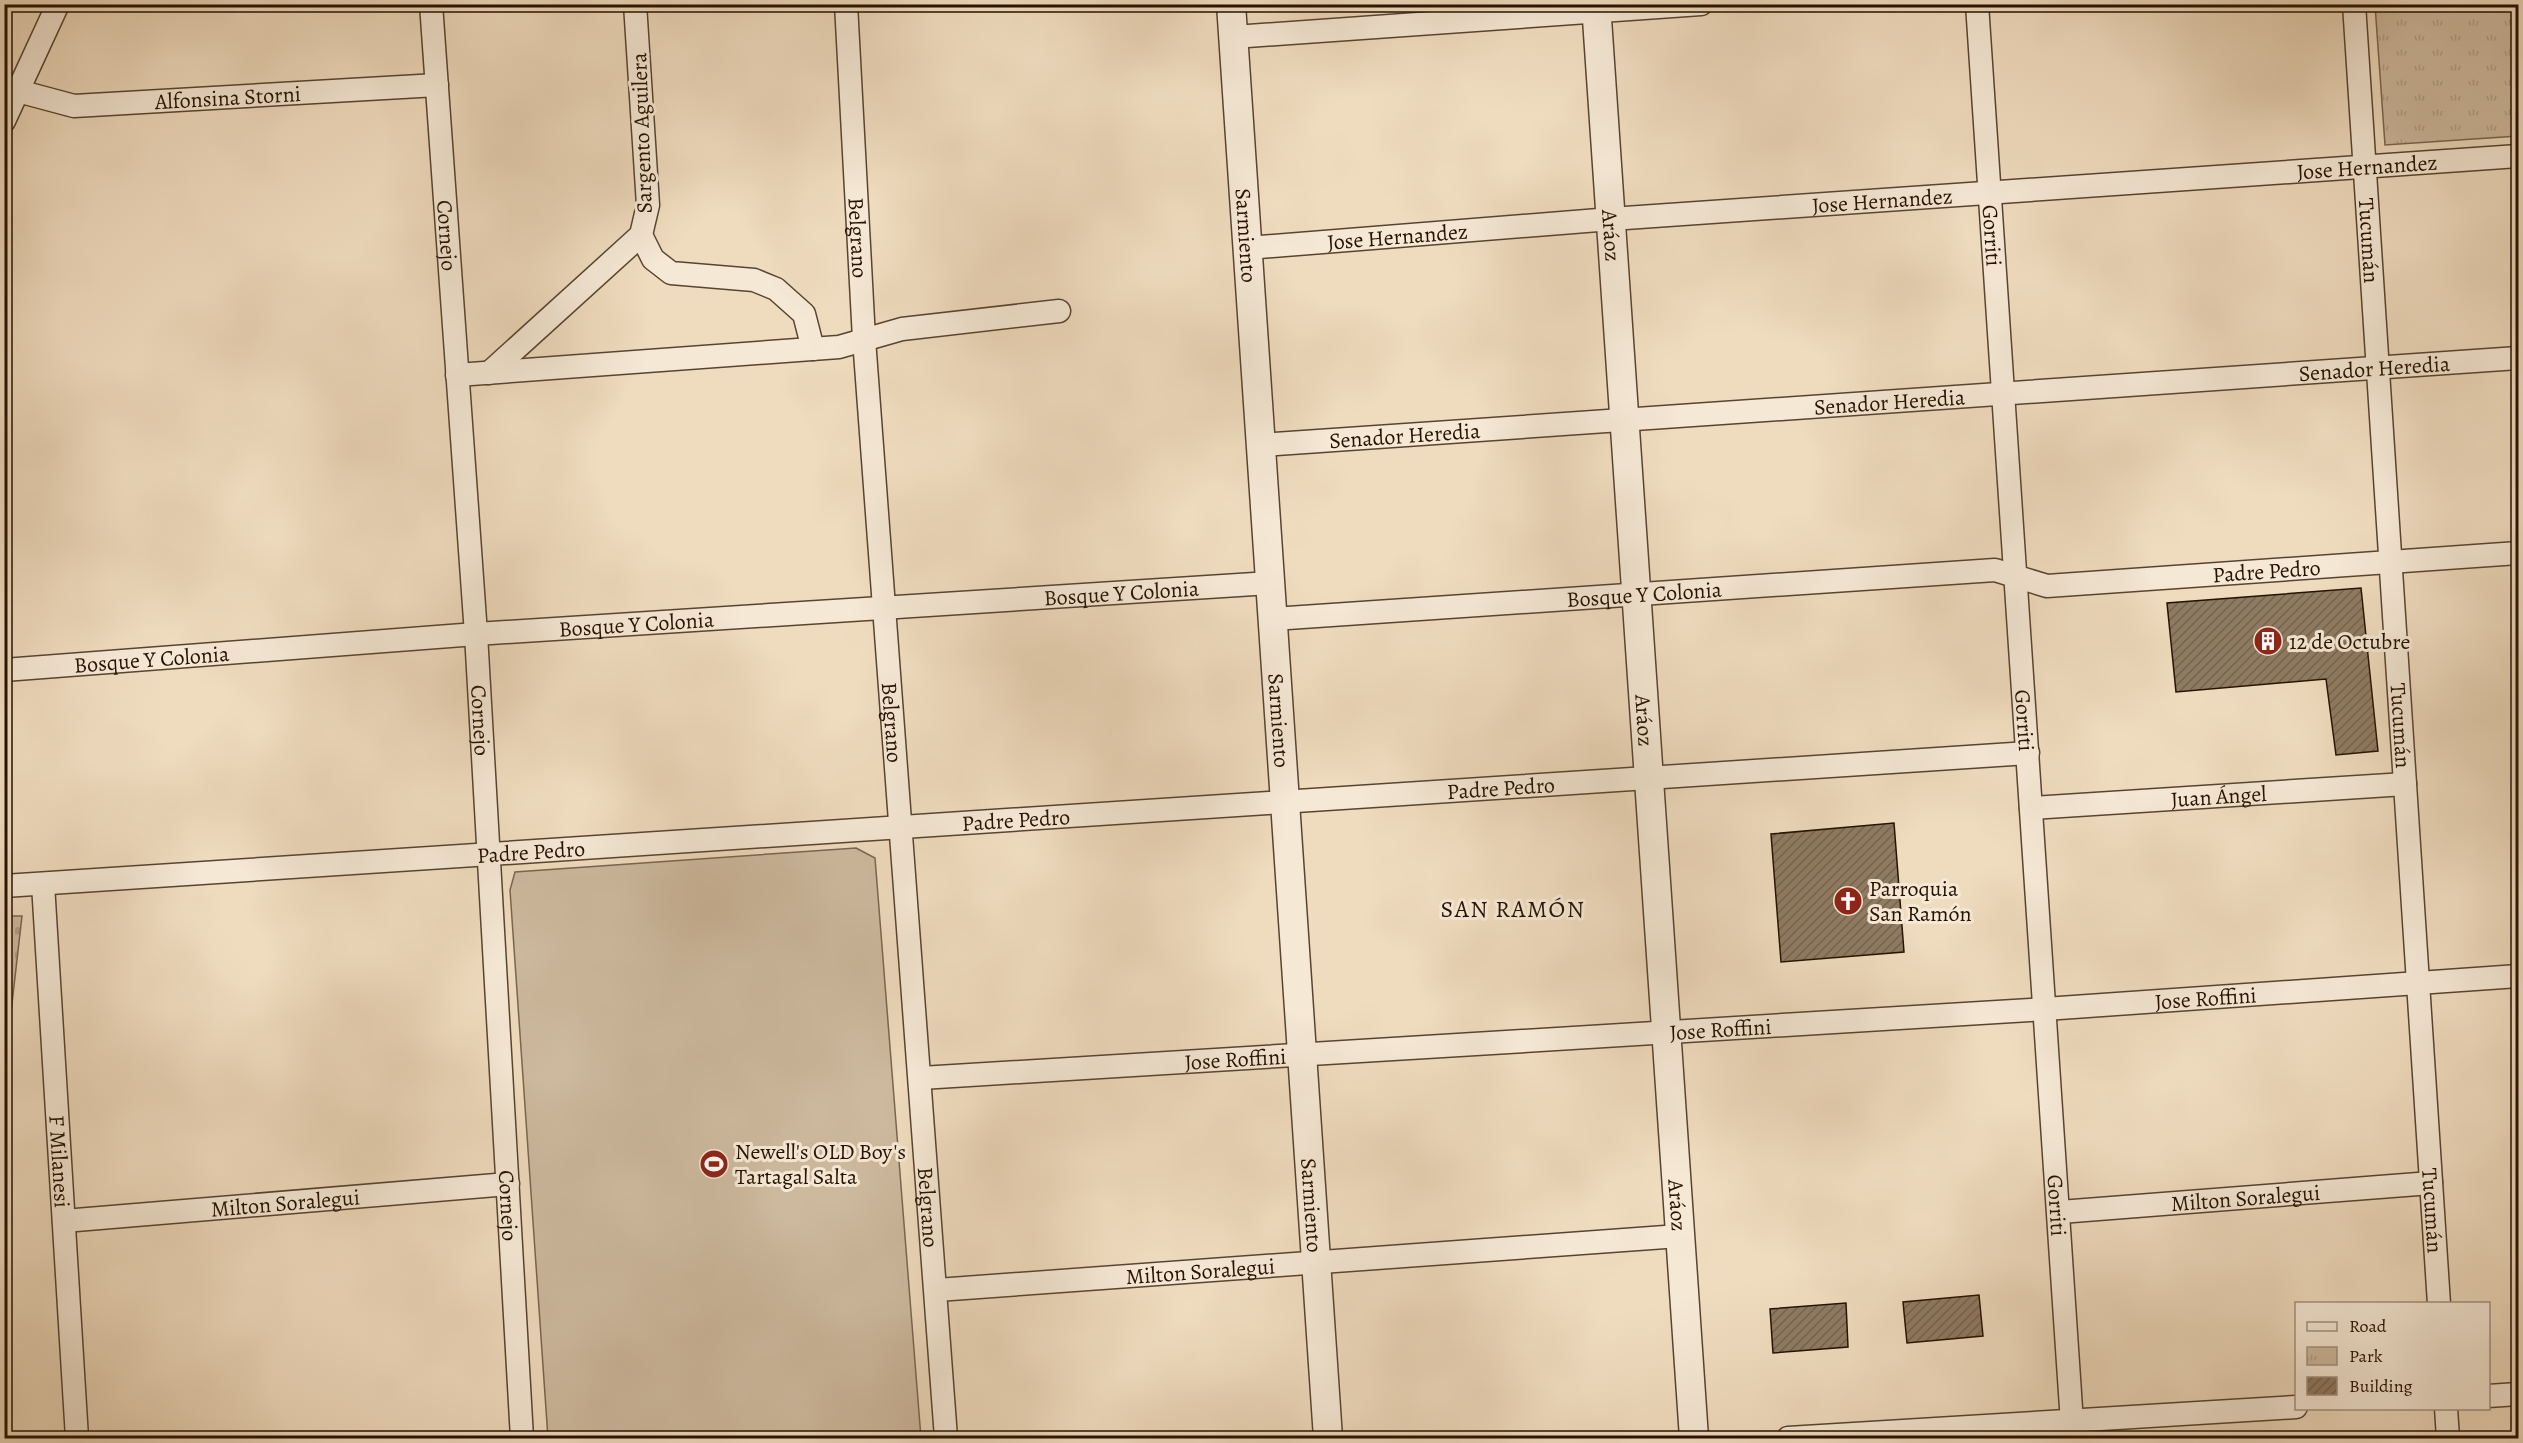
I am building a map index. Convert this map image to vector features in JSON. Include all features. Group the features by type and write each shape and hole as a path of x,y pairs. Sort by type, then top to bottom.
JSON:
{"street":[{"path":"4,121 58,4"},
{"name":"Cornejo","path":"431,4 476,634 522,1438"},
{"name":"Sargento Aguilera","path":"489,373 641,235 648,205 635,4"},
{"name":"Belgrano","path":"846,4 864,339 937,1290 946,1438"},
{"name":"Sarmiento","path":"1232,4 1328,1438"},
{"path":"1234,37 1597,8 1701,4"},
{"name":"Gorriti","path":"1977,4 2060,1212 2072,1429"},
{"name":"Tucumán","path":"2354,4 2439,1302"},
{"name":"Aráoz","path":"1597,8 1694,1438"},
{"name":"Alfonsina Storni","path":"18,91 74,106 437,86"},
{"name":"Jose Hernandez","path":"1248,248 1611,219 2518,156"},
{"path":"641,235 653,259 671,273 754,279 776,289 804,314 813,349"},
{"path":"457,375 839,347 902,329 1059,311"},
{"name":"Senador Heredia","path":"1261,445 2518,358"},
{"name":"Padre Pedro","path":"2016,575 2047,586 2518,554"},
{"name":"Bosque Y Colonia","path":"1273,619 1995,570 2016,575"},
{"name":"Bosque Y Colonia","path":"4,670 476,634 1270,583"},
{"name":"Padre Pedro","path":"4,886 2028,753"},
{"name":"Juan Ángel","path":"2031,808 2405,784"},
{"name":"F Milanesi","path":"43,884 77,1438"},
{"name":"Jose Roffini","path":"921,1078 2045,1009 2518,976"},
{"name":"Milton Soralegui","path":"2060,1212 2431,1183"},
{"name":"Milton Soralegui","path":"64,1221 508,1184"},
{"name":"Milton Soralegui","path":"937,1290 1679,1236"},
{"path":"2490,1396 2518,1394"},
{"path":"1788,1438 2072,1429 2295,1407"},
{"path":"2446,1410 2448,1438"}],"green space":[{"path":"2375,5 2518,5 2518,136 2385,145"},
{"name":"Newell's OLD Boy's Tartagal Salta","path":"856,848 875,858 921,1438 548,1438 510,890 515,872"},
{"path":"4,916 22,916 5,1065"}],"building":[{"name":"12 de Octubre","path":"2361,588 2378,751 2336,755 2326,679 2176,692 2167,603"},
{"path":"1894,823 1904,952 1781,962 1771,834"},
{"path":"1979,1295 1983,1336 1907,1343 1903,1302"},
{"path":"1846,1303 1848,1347 1773,1353 1770,1309"}],"place":[{"name":"12 de Octubre","path":"2268,641"},
{"name":"Parroquia San Ramón","path":"1848,901"},
{"name":"Newell's OLD Boy's Tartagal Salta","path":"714,1164"}],"district":[{"name":"SAN RAMÓN","path":"1513,909"}]}
